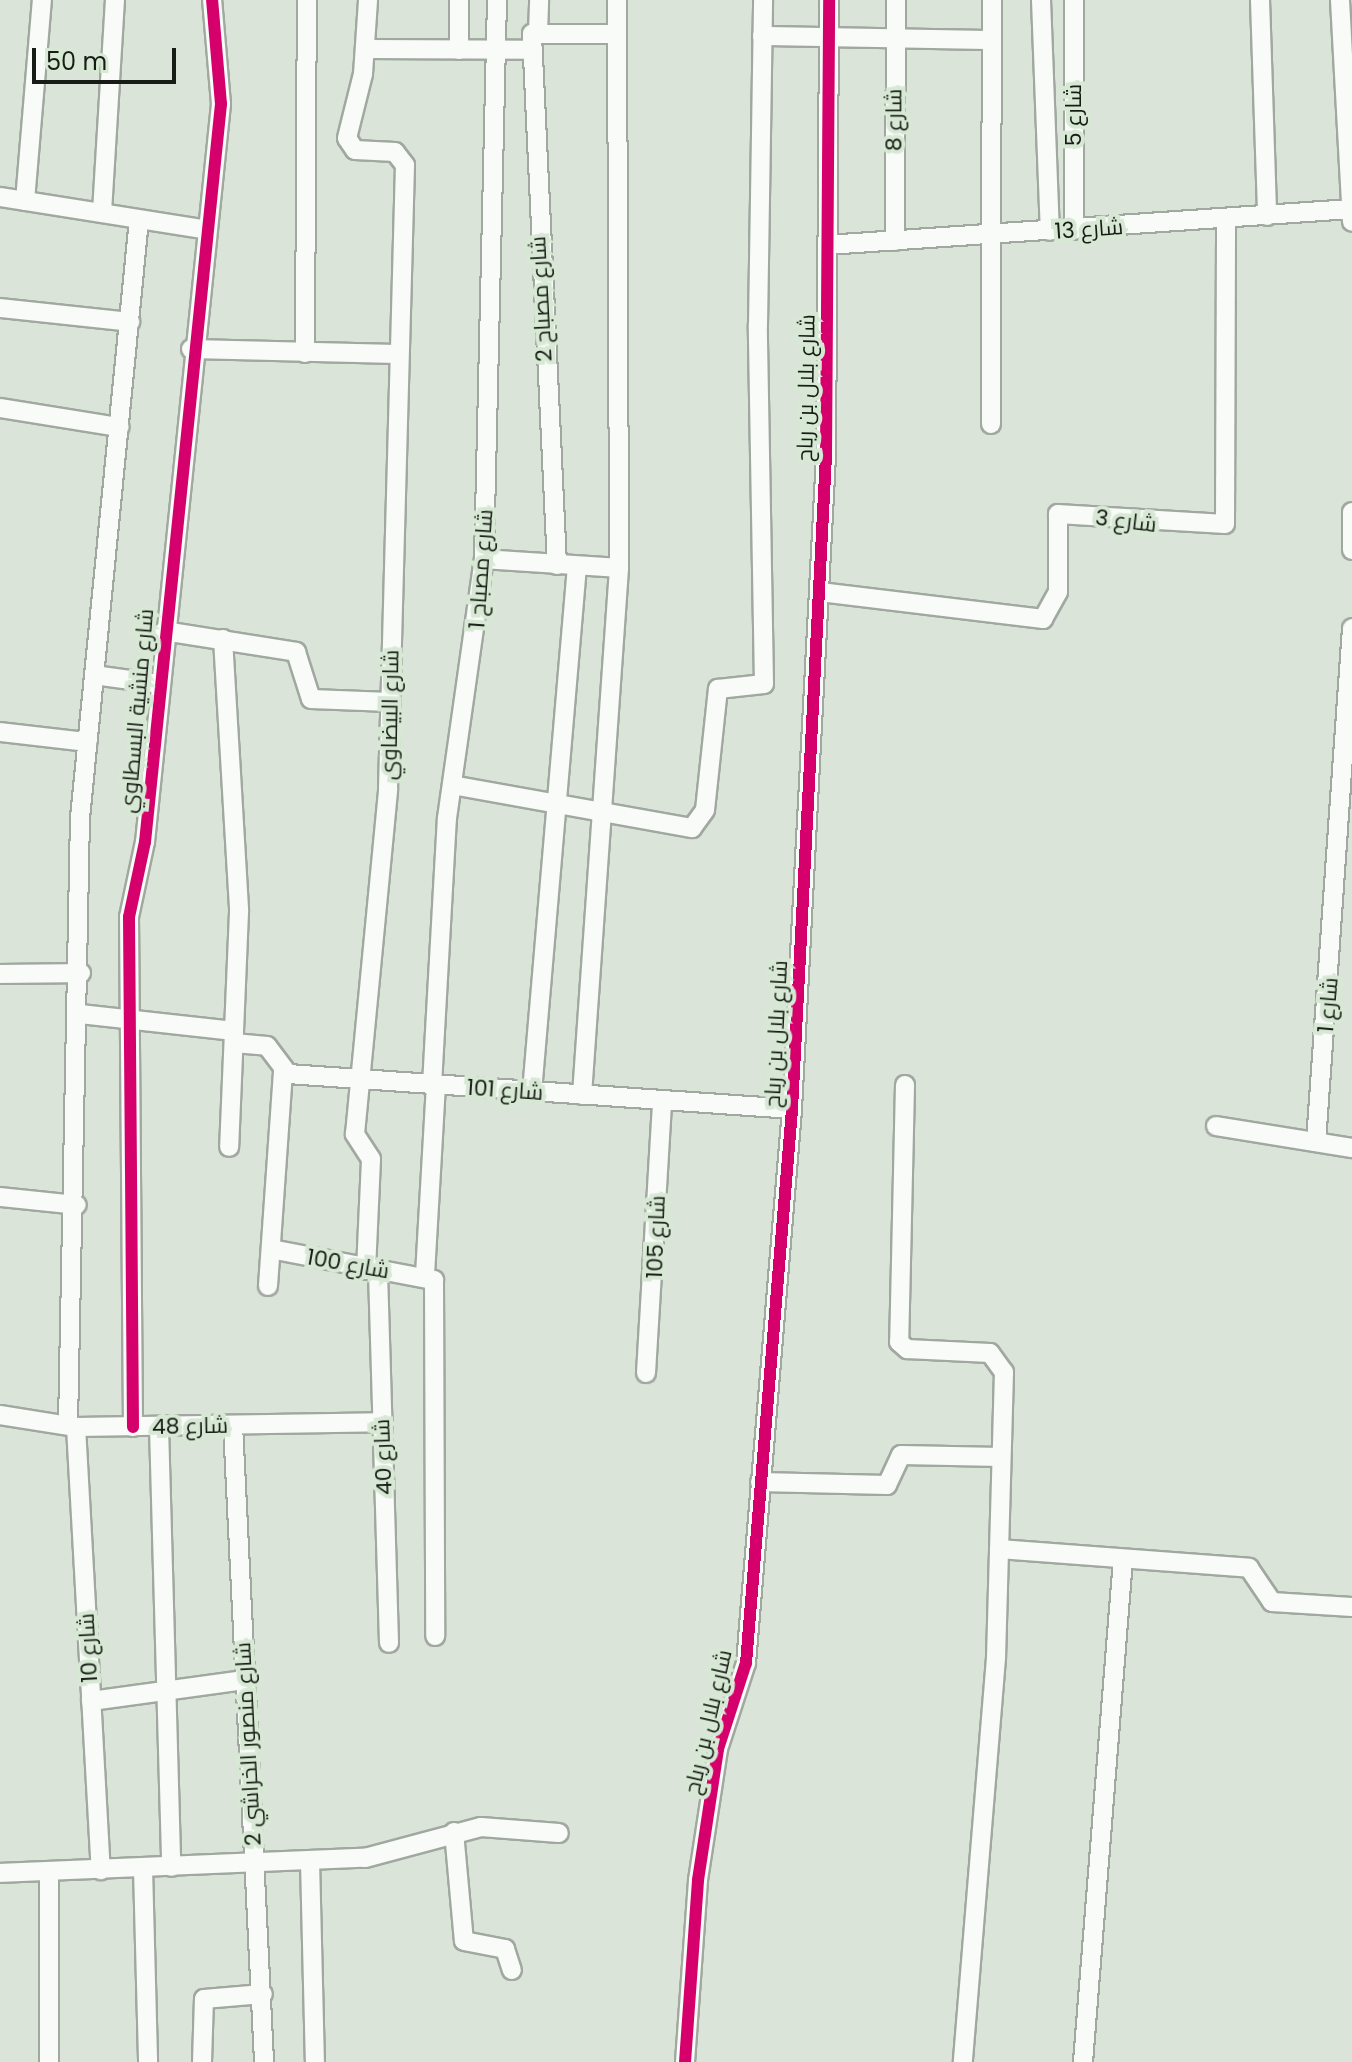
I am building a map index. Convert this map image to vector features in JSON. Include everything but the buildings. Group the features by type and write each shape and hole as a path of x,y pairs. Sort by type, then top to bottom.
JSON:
{"street":[{"path":"25,201 42,0"},
{"path":"102,212 115,0"},
{"name":"شارع منشية البسطاوي","path":"133,1427 129,917 145,842 203,229 221,104 212,0"},
{"path":"305,353 307,0"},
{"path":"368,0 367,49 496,50 534,39 616,34"},
{"path":"459,0 459,50"},
{"name":"شارع مصباح 1","path":"435,1636 435,1284 425,1275 452,785 484,559 497,0"},
{"name":"شارع مصباح 2","path":"539,0 534,39 557,565"},
{"path":"582,1095 604,817 619,568 617,0"},
{"path":"452,785 604,817 681,829 701,821 718,689 764,684 763,0"},
{"name":"شارع بلال بن رباح","path":"685,2062 698,1880 718,1749 746,1663 792,1109 820,592 829,0"},
{"name":"شارع 8","path":"895,241 896,0"},
{"path":"991,424 992,0"},
{"path":"1041,0 1050,231"},
{"name":"شارع 5","path":"1074,0 1074,230"},
{"path":"1260,0 1267,216"},
{"path":"1340,0 1351,216"},
{"path":"762,36 992,40"},
{"name":"شارع البيضاوي","path":"367,49 348,143 360,151 400,154 390,702 355,1137 371,1159 372,1271"},
{"path":"0,197 203,229"},
{"name":"شارع 13","path":"827,245 1267,216 1351,216"},
{"name":"شارع 3","path":"820,592 1043,619 1058,592 1058,514 1225,524 1226,219"},
{"name":"شارع 10","path":"101,1870 72,1426 81,973 78,850 139,220"},
{"path":"0,308 130,322"},
{"path":"191,349 398,354"},
{"path":"0,408 119,427"},
{"path":"1352,512 1352,550"},
{"path":"484,559 619,568"},
{"path":"532,1092 577,566"},
{"name":"شارع 1","path":"1316,1142 1346,853 1352,628"},
{"path":"164,631 296,652 311,699 390,702"},
{"path":"223,639 235,796 234,1037 229,1147"},
{"path":"94,675 160,684"},
{"path":"0,732 87,742"},
{"path":"0,974 81,973"},
{"path":"80,1014 234,1037 267,1046 283,1072 268,1286"},
{"name":"شارع 101","path":"283,1072 792,1109"},
{"path":"905,1085 899,1342 998,1357 1004,1372 999,1549 963,2062"},
{"name":"شارع 105","path":"646,1373 662,1100"},
{"path":"1216,1126 1352,1148"},
{"path":"0,1197 77,1205"},
{"name":"شارع 100","path":"271,1249 372,1271 425,1275"},
{"name":"شارع 40","path":"372,1271 382,1422 389,1643"},
{"name":"شارع 48","path":"0,1415 72,1426 382,1422"},
{"name":"شارع منصور الخراشي 2","path":"233,1425 264,2062"},
{"path":"159,1427 171,1867"},
{"path":"760,1482 887,1485 901,1455 1001,1457"},
{"path":"999,1549 1249,1568 1272,1602 1352,1607"},
{"path":"1083,2062 1123,1559"},
{"path":"91,1701 245,1680"},
{"path":"0,1873 365,1858 454,1832 498,1826 559,1833"},
{"path":"454,1832 464,1941 505,1949 512,1970"},
{"path":"310,1861 315,2062"},
{"path":"143,1868 148,2062"},
{"path":"49,1872 49,2062"},
{"path":"202,2062 207,1996 263,1994"}],"cycle path":[{"path":"133,1427 129,917 145,842 221,104 212,0"},
{"path":"685,2062 698,1880 718,1749 746,1663 792,1109 826,455 829,0"}]}
